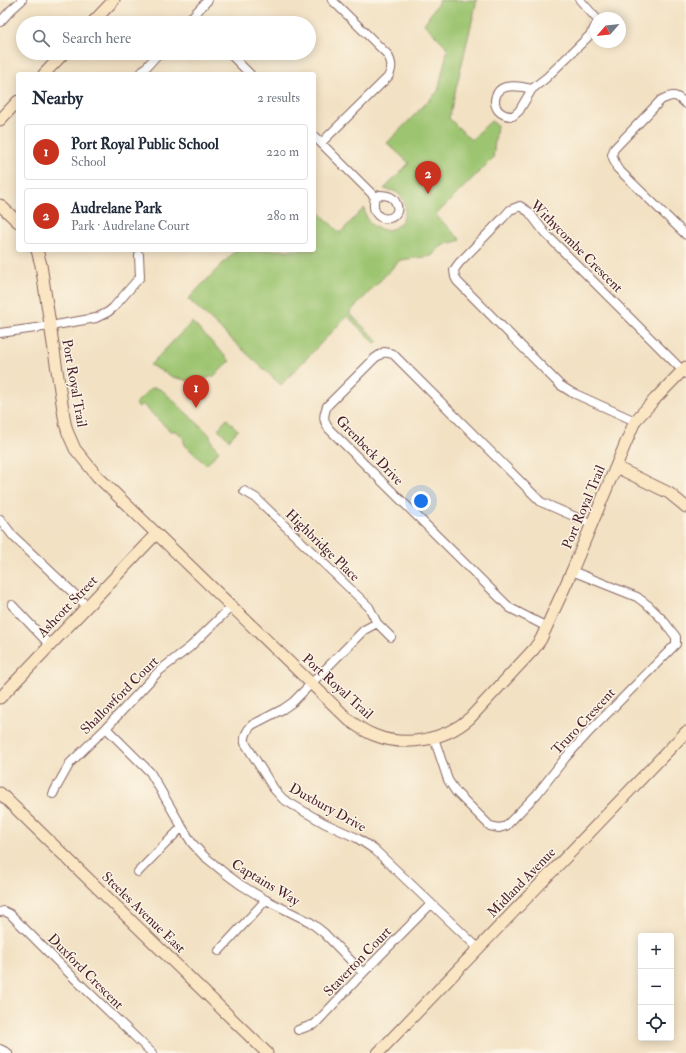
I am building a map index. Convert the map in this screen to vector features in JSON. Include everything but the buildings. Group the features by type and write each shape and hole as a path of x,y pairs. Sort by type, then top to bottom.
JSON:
{"street":[{"path":"0,22 22,0"},
{"path":"99,16 114,0"},
{"path":"193,16 208,0"},
{"path":"321,143 388,77 392,64 387,54 332,0"},
{"path":"580,0 591,12"},
{"path":"532,89 520,86 506,87 500,90 496,94 496,107 503,114 513,116 519,111 532,89 546,78 590,35"},
{"path":"46,72 57,60"},
{"path":"142,72 153,60"},
{"path":"236,60 248,72"},
{"path":"686,104 680,98 670,96 661,100 614,149 612,156 617,168 686,235"},
{"path":"0,120 16,103"},
{"path":"316,138 375,197"},
{"path":"0,205 16,219"},
{"name":"Withycombe Crescent","path":"635,421 570,392 560,385 461,285 454,270 458,263 510,210 520,206 529,212 545,233 685,370"},
{"name":"Port Royal Trail","path":"38,252 41,265 63,416 72,443 80,456 97,476 156,534 350,721 375,736 389,740 406,741 434,738 463,724 534,649 547,628 635,421 685,370"},
{"path":"0,333 96,318 114,308 140,277 139,255"},
{"name":"Grenbeck Drive","path":"547,628 510,608 329,429 325,424 323,416 327,406 375,358 384,352 393,354 541,502 592,524"},
{"path":"616,467 669,493 686,507"},
{"name":"Highbridge Place","path":"244,491 256,498 369,607 377,623 391,637"},
{"path":"0,519 13,536 87,606"},
{"name":"Ashcott Street","path":"0,698 156,534"},
{"name":"Truro Crescent","path":"434,738 448,780 456,792 490,826 499,828 506,826 538,794 566,757 588,733 676,644 676,637 663,620 649,606 637,597 572,571"},
{"path":"12,605 50,645"},
{"name":"Shallowford Court","path":"53,794 70,764 160,671 190,648 232,606"},
{"path":"311,683 364,630 377,623"},
{"name":"Duxbury Drive","path":"311,683 293,702 283,709 252,725 245,735 245,743 274,789 283,799 369,845 386,859 478,948"},
{"name":"Captains Way","path":"106,728 150,772 192,843 204,856 241,885 266,900 310,922 324,933 363,973"},
{"name":"Midland Avenue","path":"378,1053 686,732"},
{"name":"Steeles Avenue East","path":"0,793 267,1053"},
{"path":"138,872 182,827"},
{"path":"219,951 266,900"},
{"name":"Staverton Court","path":"298,1030 315,1024 431,904"},
{"name":"Duxford Crescent","path":"0,912 10,914 152,1053"},
{"path":"0,1049 8,1053"}],"green space":[{"path":"440,0 477,0 449,118 471,140 491,121 497,125 493,158 436,215 461,240 442,246 432,256 400,260 349,313 378,341 375,343 347,316 281,385 188,299 234,252 316,252 316,209 340,233 364,208 369,221 376,228 388,230 394,228 400,223 405,211 405,204 396,192 384,189 409,163 387,143 438,91 448,48 424,24"},
{"path":"192,322 230,361 214,376 194,382 173,377 150,365"},
{"path":"151,388 162,390 209,434 213,444 219,451 206,465 185,445 183,438 177,431 170,431 142,404 139,407 135,404"},
{"path":"227,419 238,430 229,440 218,429"}],"place":[{"name":"Audrelane Park","path":"428,194"},
{"name":"Port Royal Public School","path":"196,408"}]}
